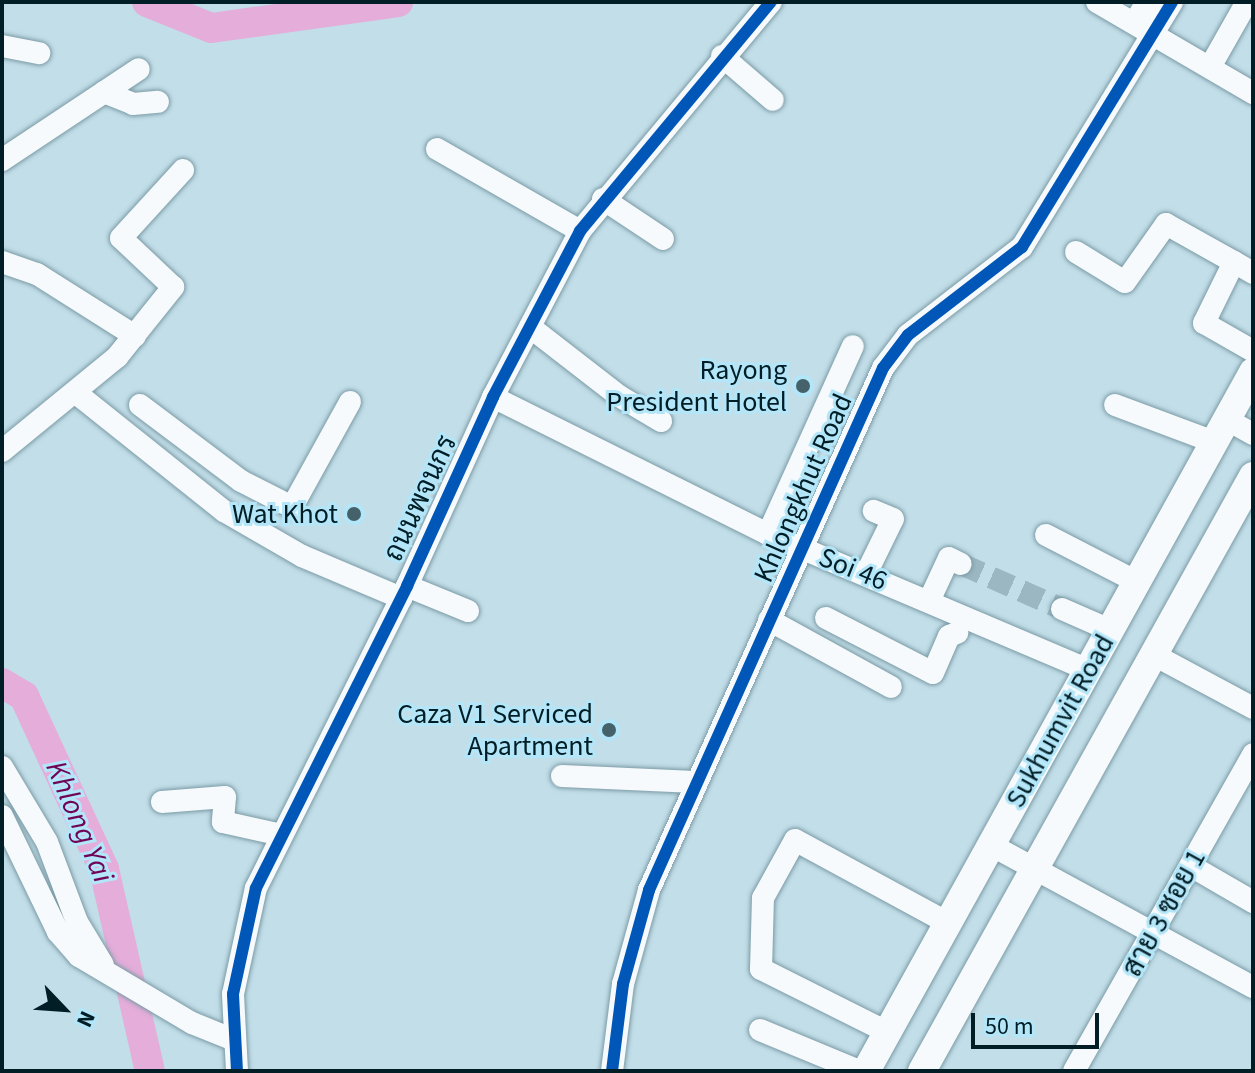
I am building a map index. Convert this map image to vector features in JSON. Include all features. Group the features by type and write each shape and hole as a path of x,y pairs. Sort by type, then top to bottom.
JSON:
{"main road":[{"name":"Sukhumvit Road","path":"866,1071 1253,372"},
{"name":"Sukhumvit Road","path":"922,1071 1156,656 1253,476"}],"street":[{"name":"ถนนพจนกร","path":"237,1070 233,994 256,888 404,592 493,397 580,231 722,56 771,2"},
{"path":"1097,2 1253,93"},
{"path":"1143,29 1147,2"},
{"name":"Khlongkhut Road","path":"612,1071 616,1019 640,921 695,782 896,350 929,317 1022,247 1143,29 1172,2"},
{"path":"1210,67 1247,2"},
{"path":"2,46 39,53"},
{"path":"722,56 773,100"},
{"path":"2,160 139,69"},
{"path":"104,92 133,104 158,102"},
{"path":"437,149 580,231"},
{"path":"2,451 76,393 135,336 173,287 121,238 183,170"},
{"path":"603,199 663,239"},
{"path":"1076,252 1125,282 1166,224 1243,268 1204,323 1253,351"},
{"path":"2,262 37,274 135,336"},
{"path":"530,327 619,396 661,421"},
{"path":"768,534 853,346"},
{"path":"76,393 224,511 302,556 468,611"},
{"name":"Soi 46","path":"493,397 768,534 929,601 965,627 1088,670"},
{"path":"140,405 241,481 292,507 350,402"},
{"path":"1115,405 1220,430 1253,434"},
{"path":"806,448 841,463"},
{"path":"224,511 241,481"},
{"path":"866,574 893,519 874,511"},
{"path":"1046,535 1137,582"},
{"path":"929,601 949,558 961,564"},
{"path":"1062,609 1110,630"},
{"path":"826,618 933,673 949,636 965,627"},
{"path":"769,620 891,687"},
{"path":"944,676 965,627"},
{"path":"1156,656 1253,708"},
{"path":"2,767 54,861 90,947 114,979"},
{"name":"สาย 3 ซอย 1","path":"1074,1071 1250,767"},
{"path":"562,776 695,782"},
{"path":"162,802 225,797 223,822 282,835"},
{"path":"2,816 58,932 79,956 114,979 234,1040"},
{"path":"887,1032 761,969 763,898 795,840 948,923"},
{"path":"991,845 1155,931 1253,987"},
{"path":"30,869 54,861"},
{"path":"1191,866 1253,902"},
{"path":"760,1030 859,1071"}],"waterway":[{"name":"Khlong Yai","path":"147,2 211,28 398,2"},
{"name":"Khlong Yai","path":"2,683 24,696 104,869 150,1071"}],"tunnel":[{"path":"961,564 1062,609"}],"cycle path":[{"path":"237,1071 233,994 256,888 407,586 493,397 580,231 771,2"},
{"path":"612,1071 623,984 649,890 883,368 908,335 1022,247 1172,2"}],"place":[{"name":"Rayong President Hotel","path":"803,386"},
{"name":"Wat Khot","path":"354,514"},
{"name":"Caza V1 Serviced Apartment","path":"609,730"}]}
